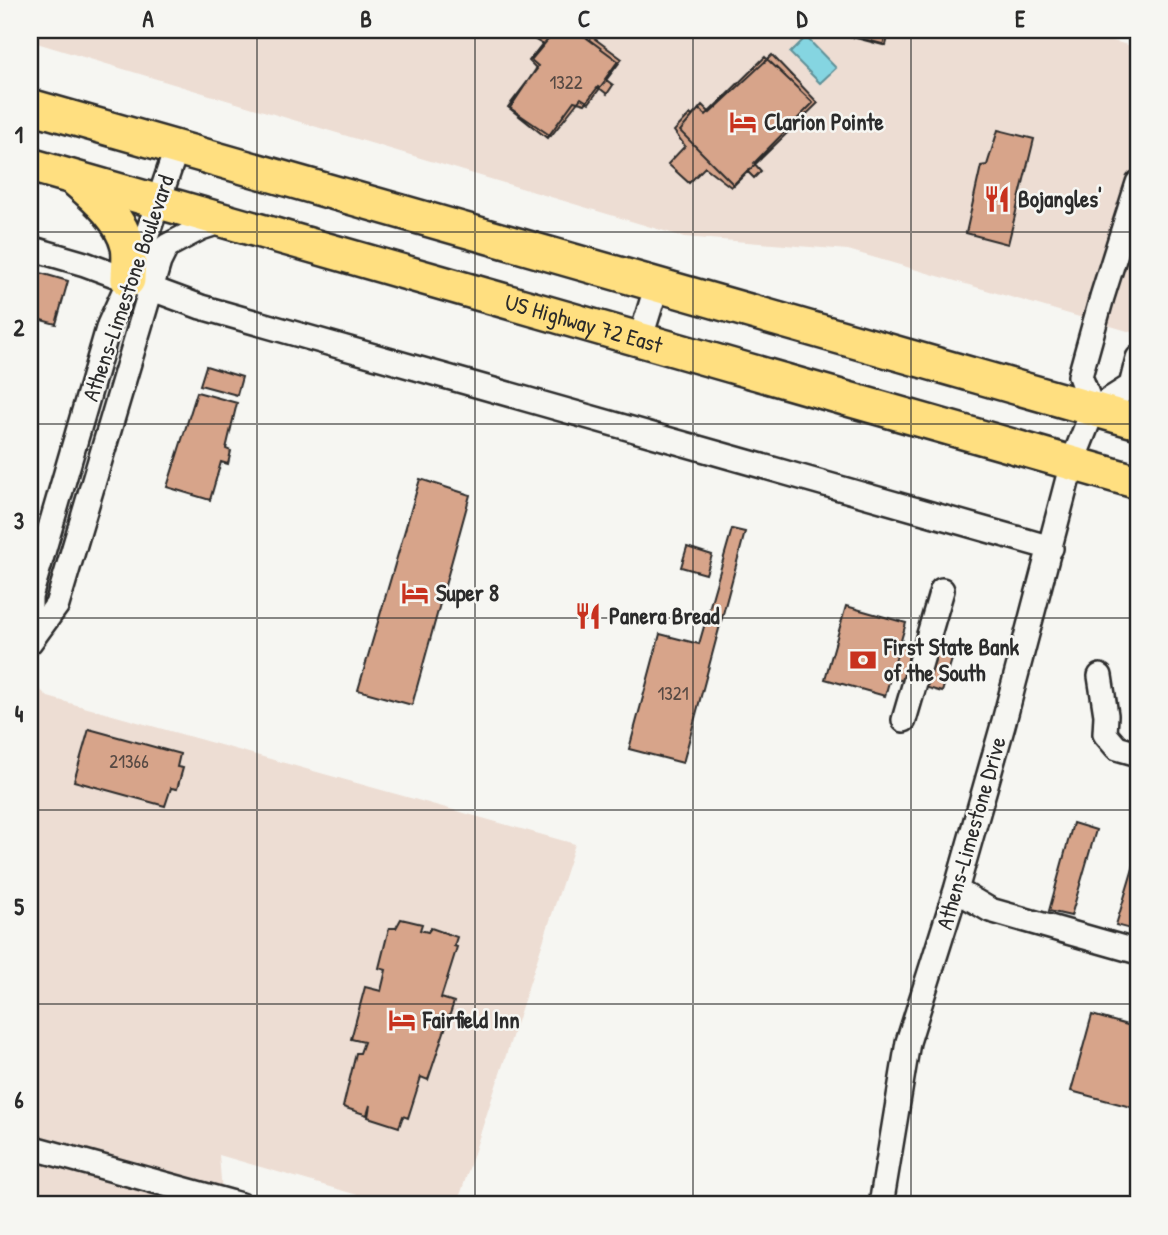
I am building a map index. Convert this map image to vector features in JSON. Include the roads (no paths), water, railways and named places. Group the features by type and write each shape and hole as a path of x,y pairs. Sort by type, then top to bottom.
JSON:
{"highway":[{"path":"30,106 1138,422"},
{"name":"US Highway 72 East","path":"30,165 1138,482"},
{"path":"75,180 97,199 118,225 140,285"}],"street":[{"name":"Athens-Limestone Boulevard","path":"30,642 57,605 140,285 138,261 177,147"},
{"path":"1138,183 1080,376 1093,410 1131,386 1138,358"},
{"name":"Athens-Limestone Boulevard","path":"30,632 30,597 110,325 159,262 167,246 201,228 223,221"},
{"path":"30,248 85,264 201,307 1051,548"},
{"path":"640,340 657,285"},
{"name":"Athens-Limestone Drive","path":"881,1205 908,1042 956,890 1072,463 1093,410"},
{"path":"904,720 942,590"},
{"path":"1100,676 1106,715 1105,734 1117,748 1138,754"},
{"path":"956,890 990,910 1138,952"},
{"path":"30,1147 241,1205"}],"water":[{"path":"806,37 836,68 820,83 790,53"}],"place":[{"name":"Clarion Pointe","path":"743,122"},
{"name":"Bojangles'","path":"997,199"},
{"name":"Super 8","path":"415,593"},
{"name":"Panera Bread","path":"588,616"},
{"name":"First State Bank of the South","path":"863,660"},
{"name":"Fairfield Inn","path":"402,1020"}]}
